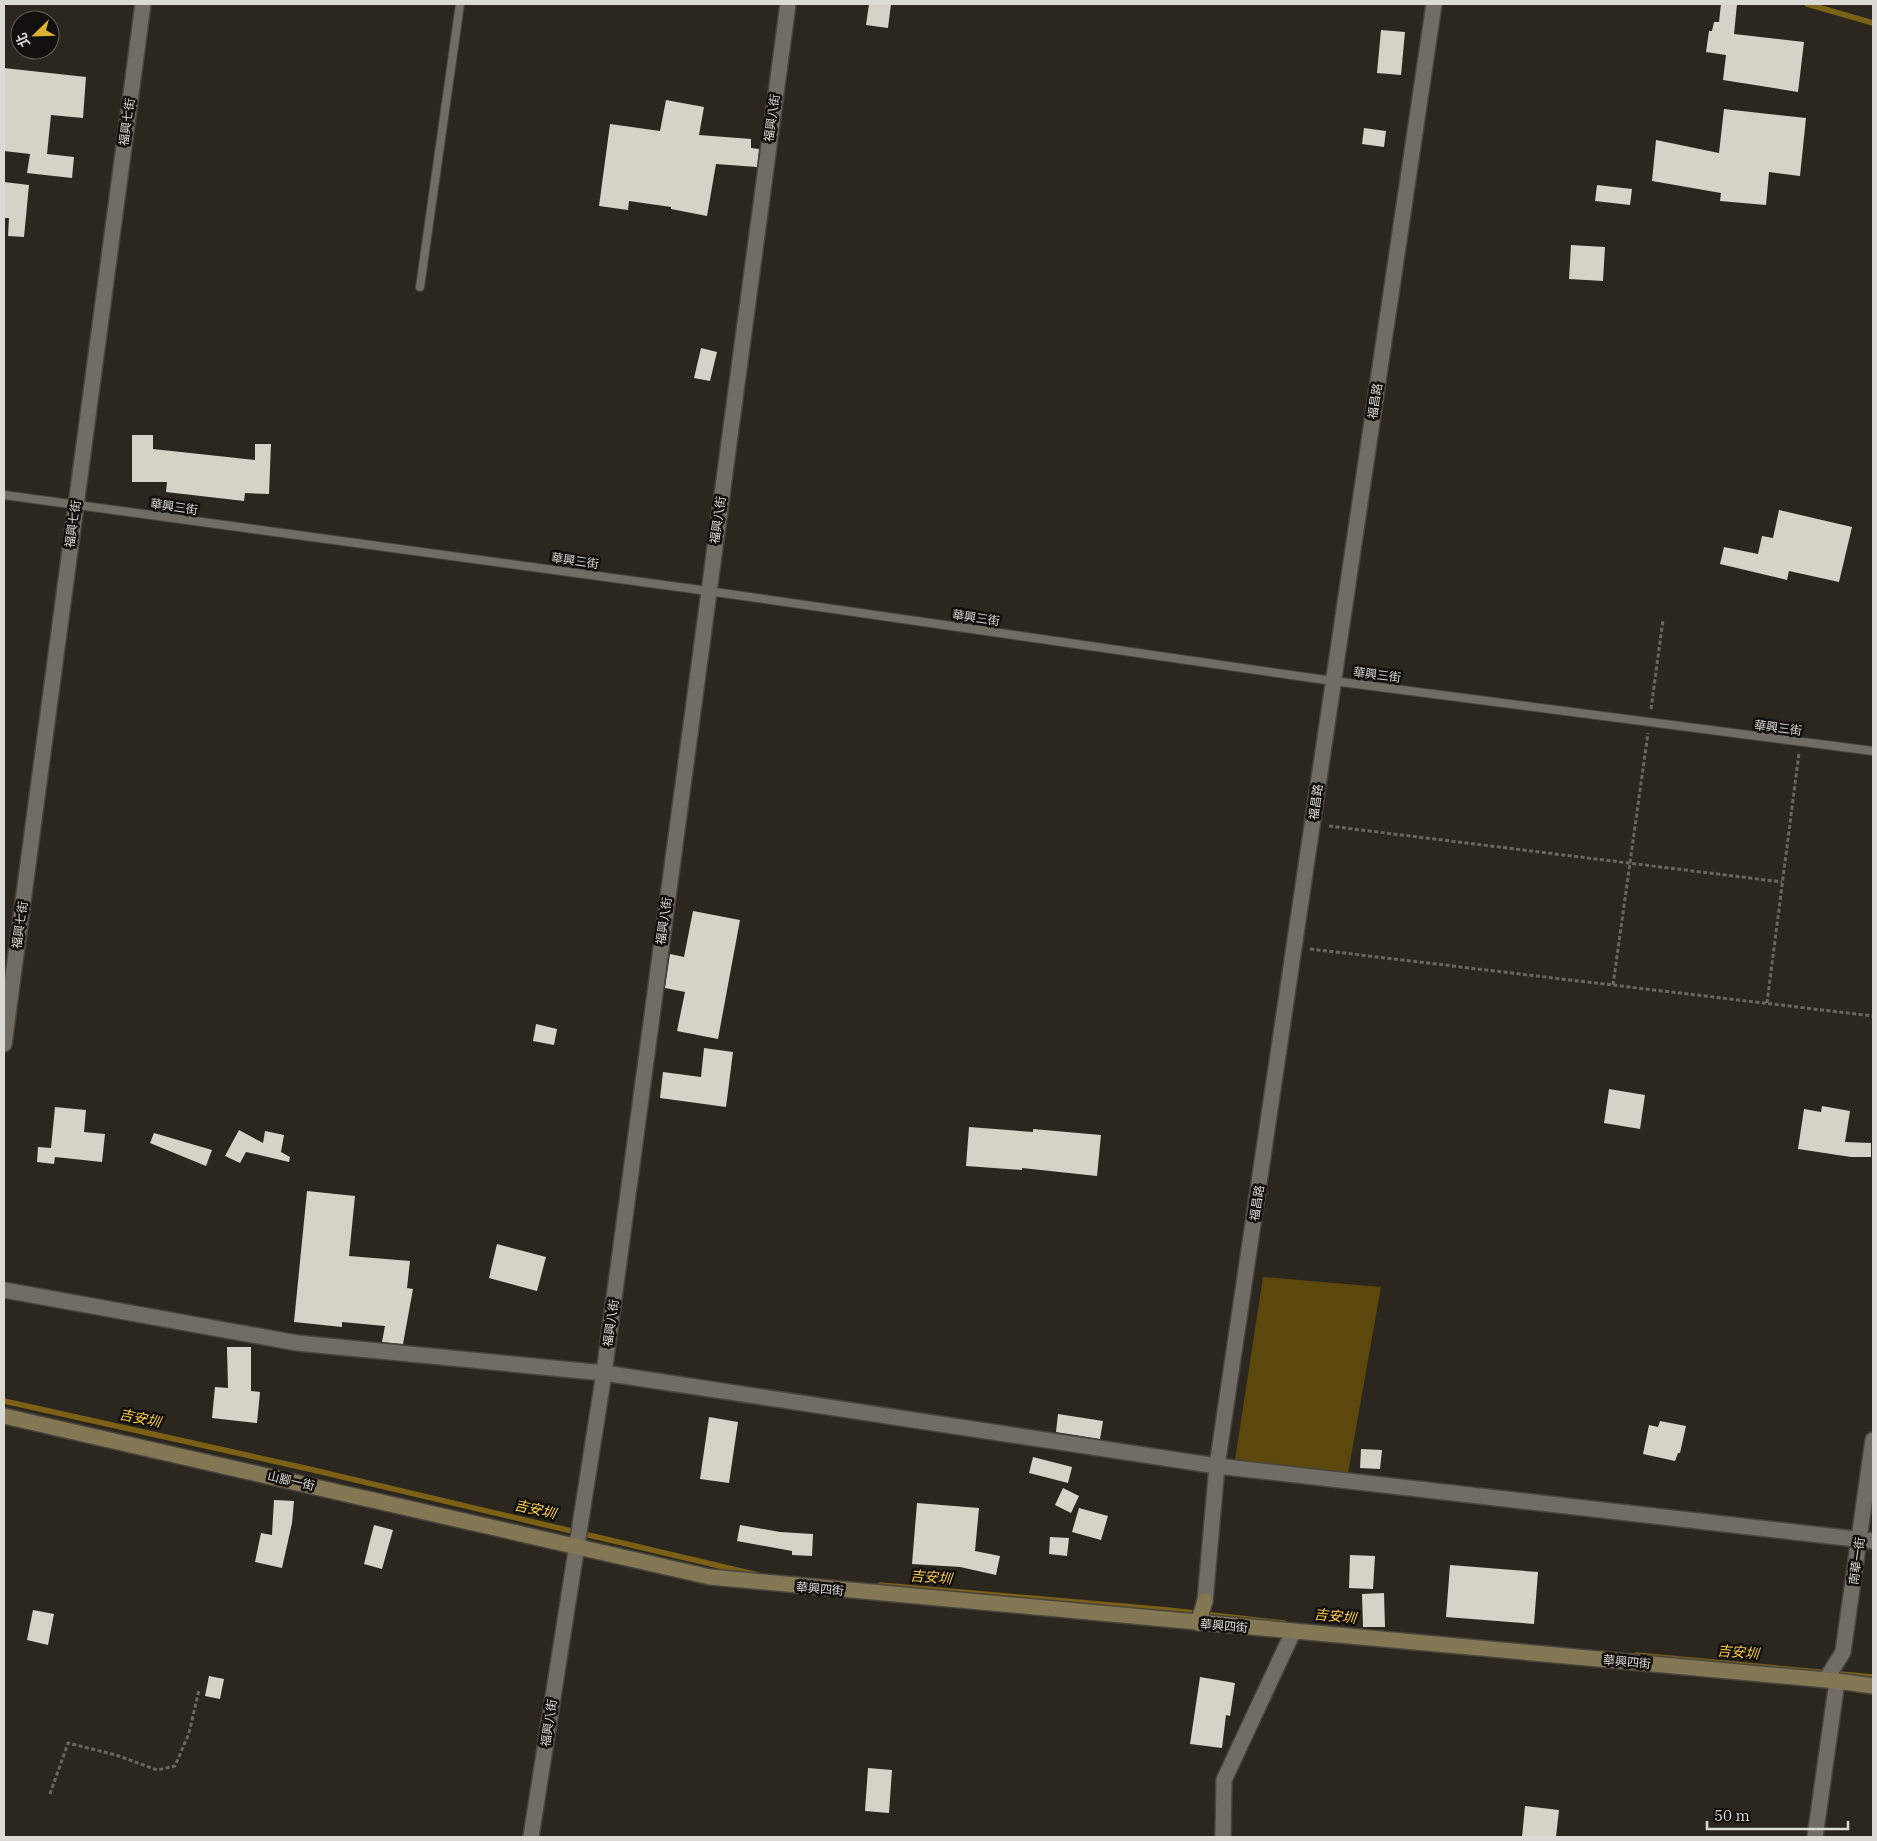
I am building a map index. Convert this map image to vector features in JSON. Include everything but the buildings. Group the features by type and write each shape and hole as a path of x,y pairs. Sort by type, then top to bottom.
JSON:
{"street":[{"name":"福興七街","path":"4,1044 143,4"},
{"name":"福興八街","path":"531,1837 604,1373 788,4"},
{"name":"福昌路","path":"1199,1620 1205,1601 1217,1466 1296,947 1333,681 1434,4"},
{"path":"4,1290 297,1343 604,1373 1217,1466 1867,1540"},
{"name":"山腳一街","path":"4,1416 578,1542"},
{"name":"南華一街","path":"1832,1678 1843,1652 1867,1540 1873,1440"},
{"name":"華興四街","path":"578,1542 710,1577 1199,1620 1293,1632 1832,1678 1873,1686"},
{"path":"1223,1837 1224,1780 1293,1632"},
{"path":"1815,1837 1832,1678"}],"lane":[{"path":"420,287 460,4"},
{"name":"華興三街","path":"4,495 708,591 1333,681 1873,751"}],"path":[{"path":"1613,985 1662,620"},
{"path":"1767,1003 1800,742"},
{"path":"1313,824 1782,882"},
{"path":"1296,947 1873,1016"},
{"path":"50,1794 68,1743 116,1755 157,1770 175,1766 189,1733 199,1690"}],"shaded area":[{"path":"1263,1277 1381,1287 1348,1473 1235,1460"}],"waterway":[{"name":"吉安圳","path":"1807,4 1873,23"},
{"name":"吉安圳","path":"4,1401 309,1469 758,1575"},
{"name":"吉安圳","path":"880,1585 1168,1610 1284,1623"},
{"name":"吉安圳","path":"1636,1655 1873,1677"}]}
